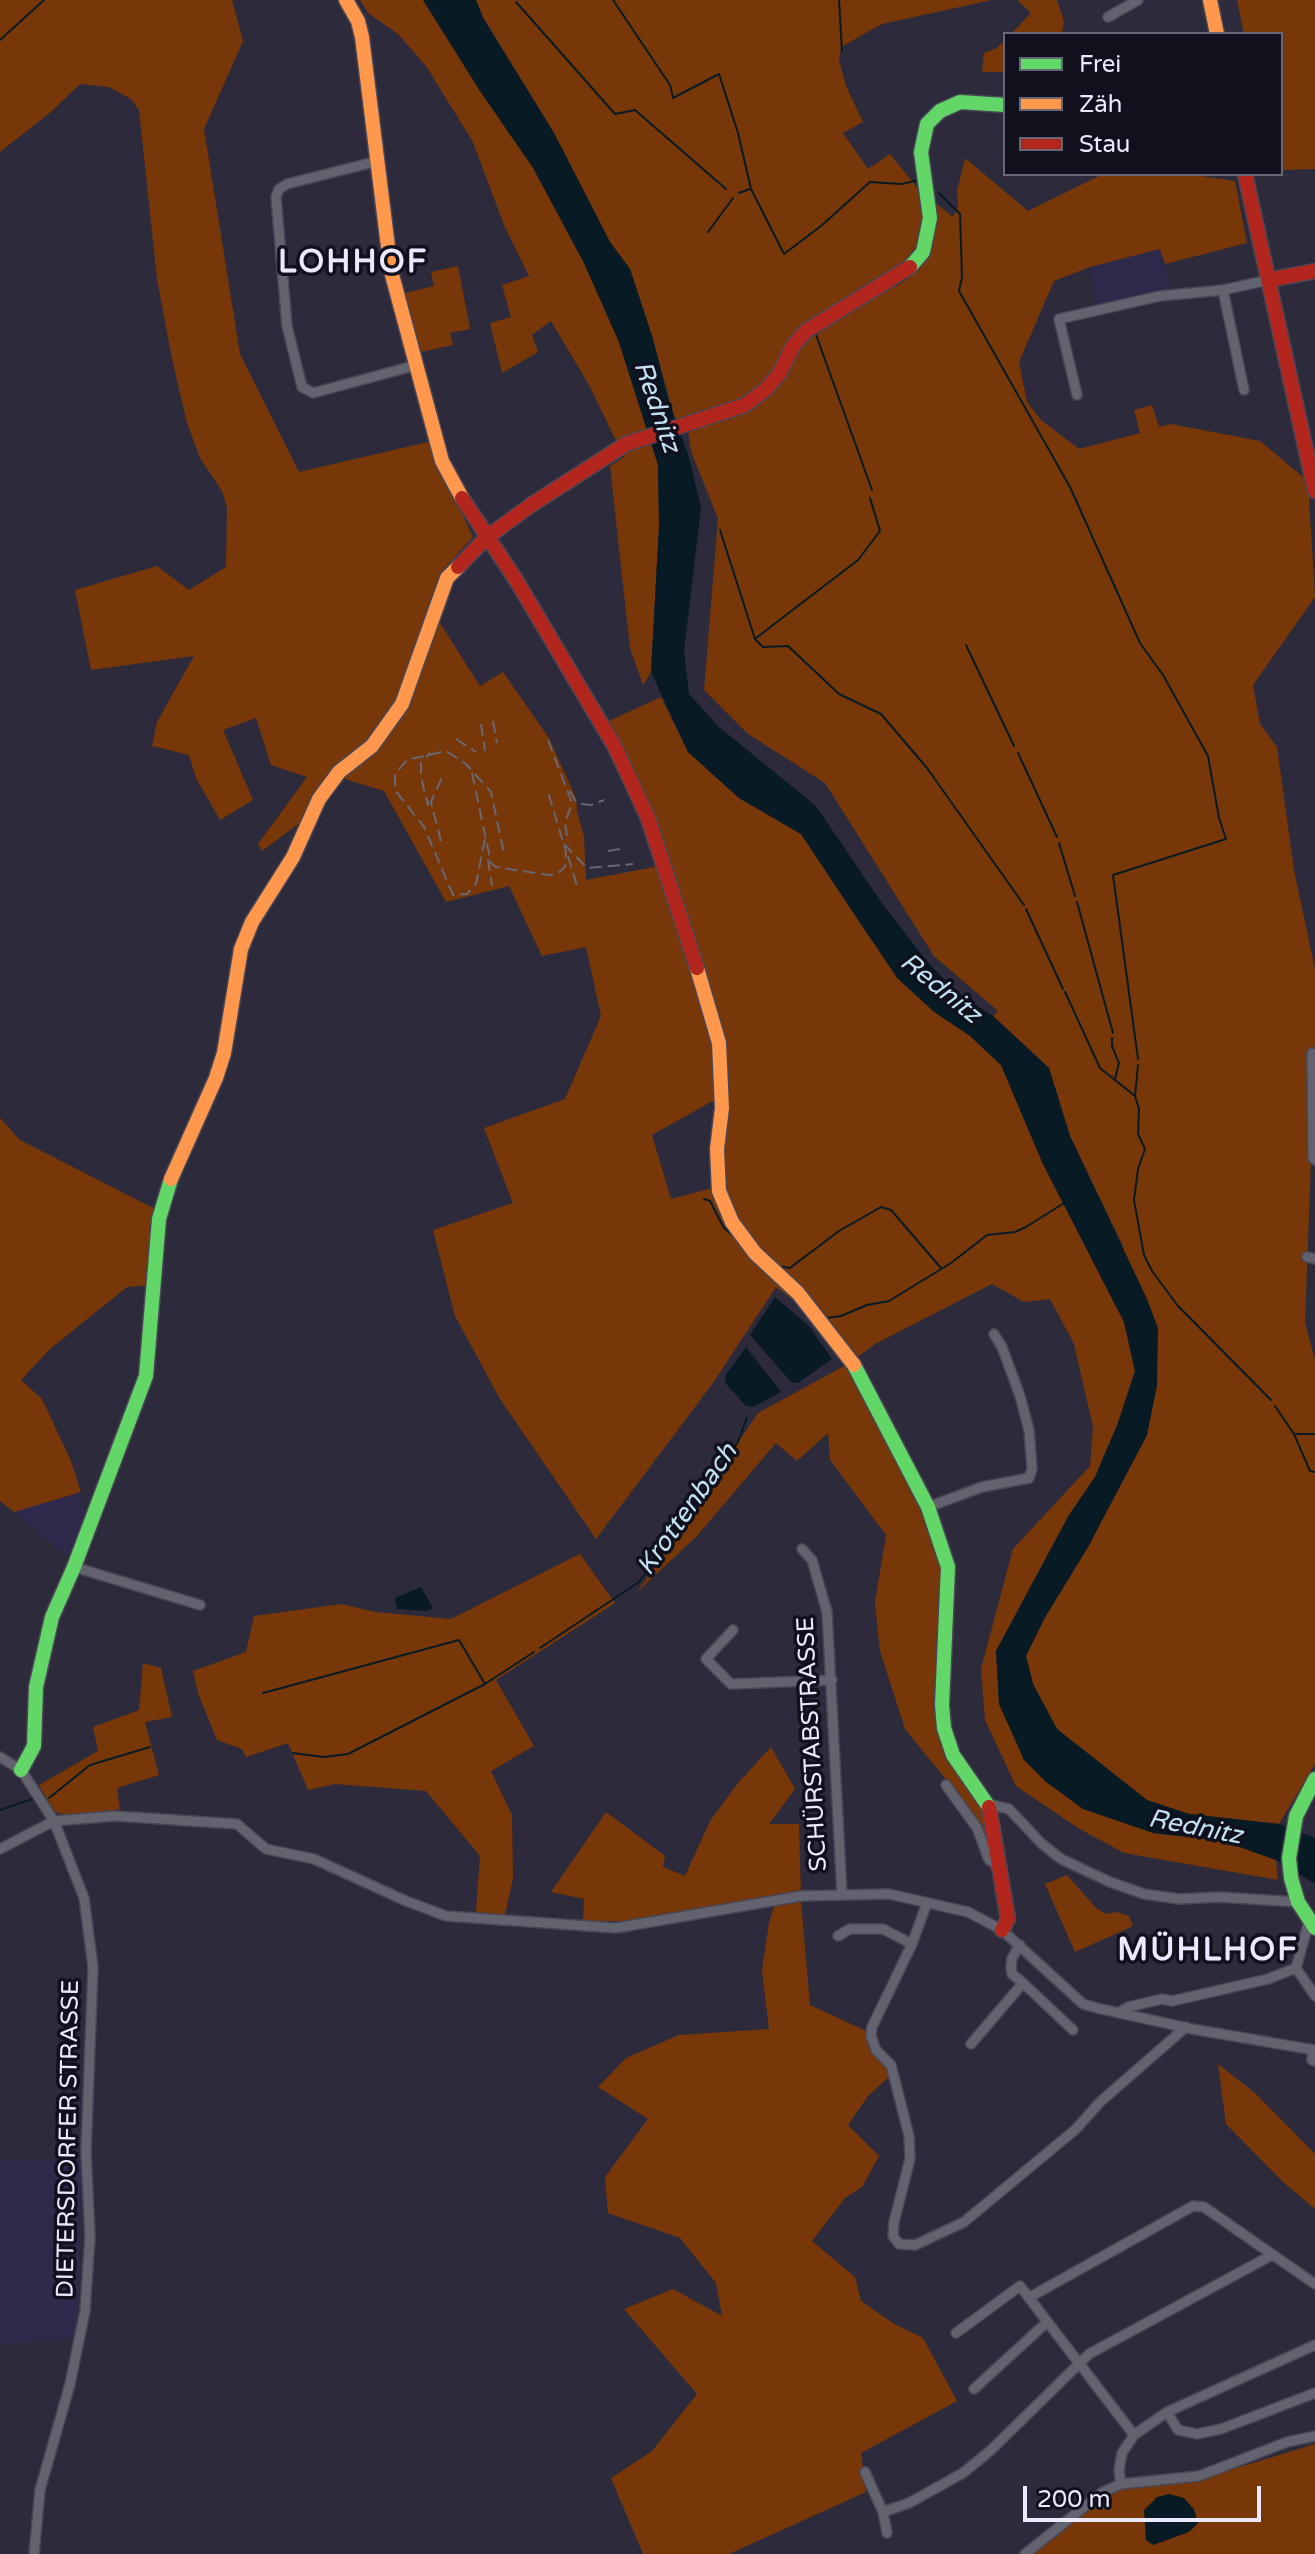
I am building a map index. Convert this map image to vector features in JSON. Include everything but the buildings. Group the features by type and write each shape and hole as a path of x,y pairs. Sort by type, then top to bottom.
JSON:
{"street":[{"path":"346,0 361,31 391,271 442,461 486,538 516,580 581,687 615,747 648,818 719,1043 722,1108 717,1149 719,1191 732,1222 755,1253 798,1293 850,1358 928,1507 948,1567 942,1705 944,1728 953,1755 988,1804 1008,1919 1002,1930"},
{"path":"1108,17 1138,0"},
{"path":"1210,0 1217,32"},
{"path":"0,1757 21,1770 34,1746 36,1687 52,1617 146,1376 159,1219 174,1167 216,1078 224,1053 245,937 293,857 319,799 339,772 372,746 402,704 447,578 486,538 531,505 633,441 745,405 779,374 793,346 806,331 910,268 923,252 928,235 930,218 921,152 927,124 940,111 960,102 1003,105"},
{"path":"378,161 287,184 279,189 276,197 287,326 302,387 313,393 417,365"},
{"path":"1245,176 1315,491"},
{"path":"1077,395 1059,319 1160,296 1223,290 1315,271"},
{"path":"1223,290 1244,390"},
{"path":"1312,1053 1315,1160"},
{"path":"928,1507 982,1487 1029,1478 1032,1469 1029,1430 1020,1396 994,1334"},
{"name":"SCHÜRSTABSTRASSE","path":"802,1549 812,1560 827,1612 842,1894"},
{"path":"74,1567 200,1605"},
{"path":"733,1630 706,1659 731,1684 832,1680"},
{"name":"DIETERSDORFER STRASSE","path":"21,1770 54,1821 84,1898 93,1967 86,2152 90,2237 80,2343 40,2490 34,2554"},
{"path":"1118,2013 1128,2007 1162,1999 1172,2001 1268,1979 1296,1968 1312,1925 1296,1897 1289,1867 1291,1835 1300,1806 1315,1779"},
{"path":"946,1785 977,1828 989,1860 999,1866"},
{"path":"988,1804 1009,1809 1061,1859 1144,1894 1179,1899 1296,1897"},
{"path":"0,1849 54,1821 115,1816 237,1824 266,1849 314,1859 446,1916 616,1928 801,1896 889,1894 968,1912 1002,1930 1083,2004 1186,2027 1314,2050 1312,2060 1315,2061"},
{"path":"927,1903 912,1944 872,2027 871,2036 876,2050 891,2065 909,2136 910,2159 894,2222 893,2236 899,2244 915,2245 964,2222 1076,2129 1100,2102 1186,2027"},
{"path":"838,1936 850,1929 883,1929 912,1944"},
{"path":"1020,1945 1012,1958 1012,1974 1073,2030"},
{"path":"1296,1968 1315,1996"},
{"path":"971,2044 1023,1983"},
{"path":"1030,2297 1193,2206 1204,2207 1315,2284"},
{"path":"883,2512 923,2496 963,2473 990,2451 1089,2354 1272,2255"},
{"path":"956,2333 1020,2286 1134,2435"},
{"path":"974,2389 1047,2322"},
{"path":"1121,2484 1119,2470 1122,2453 1134,2435 1167,2412 1315,2345"},
{"path":"1167,2412 1178,2430 1197,2434 1221,2429 1315,2393"},
{"path":"1025,2554 1075,2512 1103,2492 1121,2484 1199,2476 1287,2442 1315,2436"},
{"path":"865,2472 883,2512 887,2533"}],"shaded area":[{"path":"0,0 232,0 243,41 204,129 240,354 299,472 428,442 473,537 441,572 431,609 480,686 503,672 549,738 576,798 584,836 586,880 670,864 609,721 661,697 688,752 739,798 801,834 871,940 933,1011 970,1036 1001,1065 1043,1164 1124,1322 1135,1371 1118,1423 1095,1477 1069,1515 996,1651 999,1704 1153,1833 1223,1841 1276,1860 1278,1880 1124,1853 1078,1828 1016,1786 985,1720 981,1669 1013,1549 1090,1466 1093,1427 1074,1344 1050,1299 1024,1302 992,1284 875,1344 847,1365 928,1523 942,1569 938,1712 985,1806 990,1851 975,1815 905,1729 880,1651 875,1603 886,1535 830,1460 828,1433 797,1461 776,1443 696,1537 637,1592 758,1413 846,1365 812,1315 776,1287 713,1383 596,1539 500,1399 455,1316 433,1230 513,1203 484,1128 565,1099 601,1016 586,947 542,956 509,886 446,902 384,791 332,775 305,819 262,851 258,844 307,777 271,765 256,718 223,730 253,800 220,820 196,778 189,755 152,746 157,722 194,656 91,670 75,590 157,566 189,590 226,567 227,508 222,491 200,458 187,423 172,359 157,279 139,110 131,99 109,87 80,84 52,111 0,152","holes":["716,1099 723,1185 671,1199 652,1135"]},
{"path":"360,0 423,0 480,91 533,167 584,263 619,342 658,465 659,526 651,672 643,685 630,648 610,466 624,457 589,385 551,321 532,335 538,352 502,373 490,323 511,317 502,285 529,276 504,225 473,142 426,66 398,34 368,13"},
{"path":"476,0 992,0 882,24 841,47 839,60 846,86 863,122 843,133 868,169 890,154 919,190 953,217 958,207 957,191 965,158 1028,211 1099,176 1201,176 1235,181 1247,243 1165,264 1160,249 1090,267 1054,281 1019,362 1027,402 1041,420 1079,449 1140,433 1134,410 1152,405 1159,427 1171,424 1260,441 1308,481 1315,597 1253,685 1260,724 1277,747 1294,870 1315,969 1305,1323 1315,1360 1315,1764 1279,1824 1189,1814 1147,1800 1057,1729 1033,1684 1026,1656 1147,1435 1123,1246 1070,1136 1049,1068 993,1016 998,1011 934,956 825,783 748,734 704,690 718,519 691,451 686,417 675,419 630,269 610,242 554,133 483,17"},
{"path":"1017,0 1057,0 1064,21 1062,32 1013,32 1031,13"},
{"path":"1237,0 1315,0 1315,169 1283,170 1283,32 1244,32"},
{"path":"1003,42 1003,72 982,72 984,53"},
{"path":"1161,248 1171,290 1098,305 1090,267"},
{"path":"458,266 470,329 450,333 453,345 421,352 405,293 434,286 431,272"},
{"path":"0,1118 20,1140 157,1210 150,1285 127,1287 50,1349 21,1380 42,1399 71,1461 81,1492 14,1512 0,1501"},
{"path":"81,1492 85,1520 67,1556 14,1512"},
{"path":"580,1554 615,1603 496,1680 534,1746 491,1771 512,1815 513,1878 505,1915 476,1912 480,1856 426,1791 335,1784 308,1790 288,1743 246,1757 242,1749 217,1740 198,1693 193,1671 246,1652 254,1616 341,1604 376,1612 451,1619"},
{"path":"143,1663 161,1668 172,1717 145,1722 159,1775 117,1788 120,1809 73,1816 55,1812 39,1785 98,1751 93,1727 139,1710"},
{"path":"771,1747 795,1789 769,1824 799,1824 801,1895 630,1921 583,1921 584,1899 551,1892 606,1812 665,1856 663,1867 685,1876 710,1821 738,1783"},
{"path":"1067,1875 1096,1908 1106,1914 1117,1912 1129,1916 1133,1926 1075,1952 1045,1884"},
{"path":"801,1902 810,2005 866,2031 869,2042 888,2064 891,2075 868,2096 848,2125 879,2156 862,2187 845,2198 812,2241 855,2277 861,2301 894,2324 923,2338 957,2401 861,2453 866,2492 729,2554 643,2554 611,2478 652,2451 697,2394 624,2309 673,2289 722,2316 716,2283 680,2238 608,2213 605,2177 648,2119 598,2087 626,2058 679,2035 769,2029 762,1971 769,1923 774,1906"},
{"path":"1218,2064 1255,2093 1315,2154 1315,2209 1284,2183 1226,2124"},
{"path":"0,2160 82,2162 76,2339 0,2344"},
{"path":"1315,2444 1315,2554 1034,2554 1115,2486 1201,2479"}],"water":[{"name":"Rednitz","path":"423,0 476,0 483,18 554,133 610,242 630,269 653,339 668,399 689,457 701,508 684,651 689,694 719,727 816,806 884,906 926,960 957,993 993,1016 1049,1068 1070,1136 1158,1328 1157,1386 1147,1435 1026,1656 1033,1684 1057,1729 1147,1800 1189,1814 1279,1824 1315,1838 1315,1884 1276,1860 1223,1841 1153,1833 1083,1809 1046,1782 1024,1760 999,1704 996,1651 1069,1515 1095,1477 1118,1423 1135,1371 1124,1322 1043,1164 1001,1065 897,978 801,834 739,798 688,752 651,672 659,526 658,465 619,342 584,263 533,168"},
{"path":"775,1297 809,1326 832,1359 798,1383 792,1383 750,1335"},
{"path":"746,1347 781,1392 753,1407 746,1406 726,1384 725,1376"},
{"path":"421,1587 433,1608 427,1611 397,1609 395,1598"},
{"path":"1169,2494 1184,2498 1194,2509 1198,2523 1189,2532 1153,2545 1146,2540 1144,2510 1157,2497"}],"waterway":[{"path":"0,40 44,0"},
{"path":"613,0 670,85 673,98 719,74 738,133 751,189 784,254 870,182 902,184 918,180"},
{"path":"839,0 842,51"},
{"path":"516,2 615,114 635,110 726,189"},
{"path":"739,193 750,189"},
{"path":"939,193 960,214 962,277 959,291 1070,487 1140,643 1163,675 1208,756 1226,839 1113,875 1138,1059"},
{"path":"708,232 733,198"},
{"path":"896,285 907,278"},
{"path":"815,332 872,490"},
{"path":"798,352 804,343"},
{"path":"756,638 858,560 880,531 870,498"},
{"path":"720,530 755,639 763,647 788,646 839,694 881,714 927,768 1024,905"},
{"path":"966,645 1014,746"},
{"path":"1018,753 1057,837"},
{"path":"1059,843 1075,896"},
{"path":"1077,902 1113,1033"},
{"path":"1026,909 1063,989"},
{"path":"1065,992 1100,1068 1135,1096"},
{"path":"1112,1038 1119,1063 1115,1079"},
{"path":"1138,1065 1135,1096 1139,1109 1138,1134 1145,1149 1138,1169 1134,1200 1144,1255 1178,1306 1271,1400"},
{"path":"704,1199 710,1201 724,1228 738,1240"},
{"name":"Krottenbach","path":"826,1318 889,1301 951,1263 987,1235 1015,1232 1064,1203"},
{"path":"777,1266 790,1268 839,1231 881,1207 891,1210 941,1268"},
{"path":"1275,1406 1294,1434 1310,1471 1315,1472"},
{"name":"Krottenbach","path":"540,1648 639,1582 738,1442 747,1418"},
{"path":"1296,1434 1315,1434"},
{"path":"263,1693 459,1640 485,1684"},
{"path":"293,1753 323,1757 348,1754 485,1684 534,1652"},
{"path":"49,1798 90,1765 150,1747"},
{"path":"0,1810 32,1799"}],"railway":[{"path":"493,721 497,743"},
{"path":"481,724 485,751"},
{"path":"456,739 476,752"},
{"path":"548,740 572,803 565,823 567,836"},
{"path":"485,839 476,884 467,894 453,895 424,827 395,790 395,774 407,760 446,751 466,764 491,792 504,853"},
{"path":"428,801 428,805 421,763 430,753"},
{"path":"441,841 431,802 444,773"},
{"path":"472,773 491,863 496,867 549,875 557,874 565,867 566,852 548,792"},
{"path":"570,791 576,802 581,804 591,805 604,800"},
{"path":"564,844 587,868 633,864"},
{"path":"608,851 626,848"},
{"path":"568,856 577,886"},
{"path":"488,859 492,886"}],"traffic: fast":[{"path":"910,267 923,252 930,218 921,152 927,124 940,111 960,102 1003,105"},
{"path":"21,1770 34,1746 36,1687 52,1617 146,1376 159,1219 171,1179"},
{"path":"854,1365 928,1507 948,1567 942,1705 944,1728 953,1755 989,1807"},
{"path":"1315,1779 1296,1816 1289,1858 1298,1902 1315,1928"}],"traffic: slow":[{"path":"346,0 358,21 362,37 391,271 442,461 462,498"},
{"path":"1210,0 1217,32"},
{"path":"171,1179 224,1053 241,949 252,922 293,857 319,799 339,772 372,746 402,704 447,578 458,567"},
{"path":"697,968 719,1043 722,1108 717,1149 719,1191 732,1222 755,1253 798,1293 854,1365"}],"traffic: jam":[{"path":"1245,176 1315,491"},
{"path":"458,567 486,538 531,505 626,444 745,405 779,374 793,346 806,331 910,267"},
{"path":"1268,280 1315,271"},
{"path":"462,498 516,580 615,747 648,818 697,968"},
{"path":"989,1807 1008,1919 1002,1930"}],"district":[{"name":"LOHHOF","path":"353,264"},
{"name":"MÜHLHOF","path":"1208,1952"}]}
